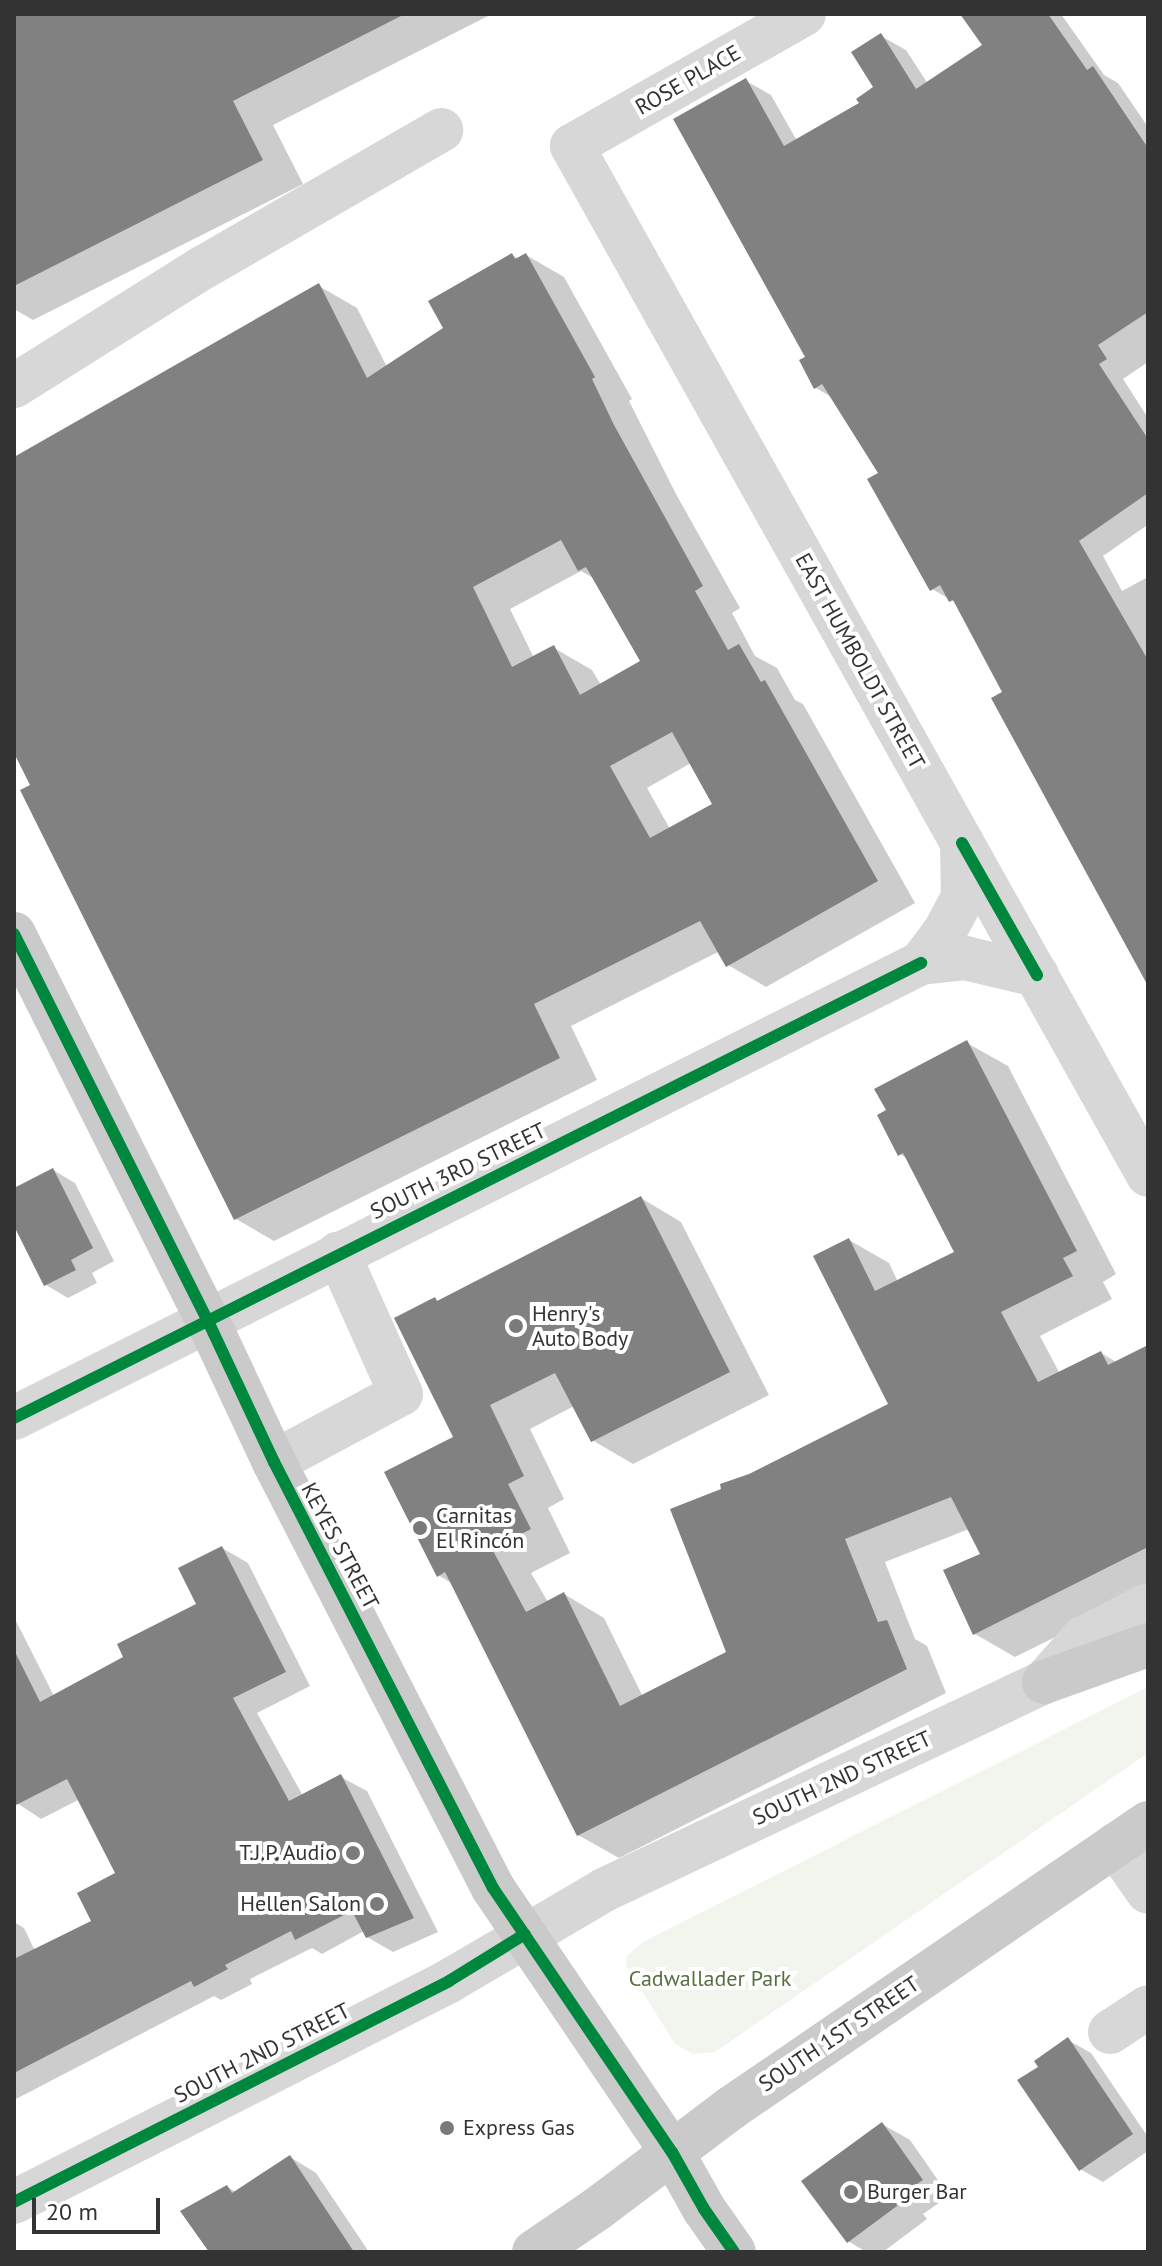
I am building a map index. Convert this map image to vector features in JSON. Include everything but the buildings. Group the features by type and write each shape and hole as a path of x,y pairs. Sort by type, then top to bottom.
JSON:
{"main road":[{"name":"KEYES STREET","path":"14,934 207,1319 274,1462 493,1888 672,2152 704,2209 734,2252"},
{"path":"1044,1682 1148,1645"},
{"name":"SOUTH 1ST STREET","path":"534,2252 731,2108 1132,1834"}],"street":[{"name":"ROSE PLACE","path":"572,146 804,14"},
{"path":"14,386 204,267 441,130"},
{"name":"EAST HUMBOLDT STREET","path":"572,146 1148,1175"},
{"path":"921,963 945,931 963,897 962,843"},
{"path":"921,963 965,958 1037,975"},
{"name":"SOUTH 3RD STREET","path":"14,1418 921,963"},
{"path":"274,1462 401,1394 338,1253"},
{"name":"SOUTH 2ND STREET","path":"14,2202 449,1981 604,1890 1044,1682 1083,1638 1148,1605"},
{"path":"1132,1834 1148,1892"},
{"path":"1110,2032 1148,2007"}],"green space":[{"name":"Cadwallader Park","path":"1148,1687 1148,1753 715,2052 693,2054 675,2044 626,1965 627,1956 643,1942"}],"cycle path":[{"path":"962,843 1037,975"},
{"path":"14,934 207,1319 274,1462 493,1888 672,2152 704,2209 734,2252"},
{"path":"14,1418 921,963"},
{"path":"14,2202 449,1981 525,1934"}],"place":[{"name":"Henry's Auto Body","path":"516,1326"},
{"name":"Carnitas El Rincón","path":"420,1528"},
{"name":"T.J.P. Audio","path":"353,1853"},
{"name":"Hellen Salon","path":"377,1904"},
{"name":"Express Gas","path":"447,2128"},
{"name":"Burger Bar","path":"851,2192"}]}
